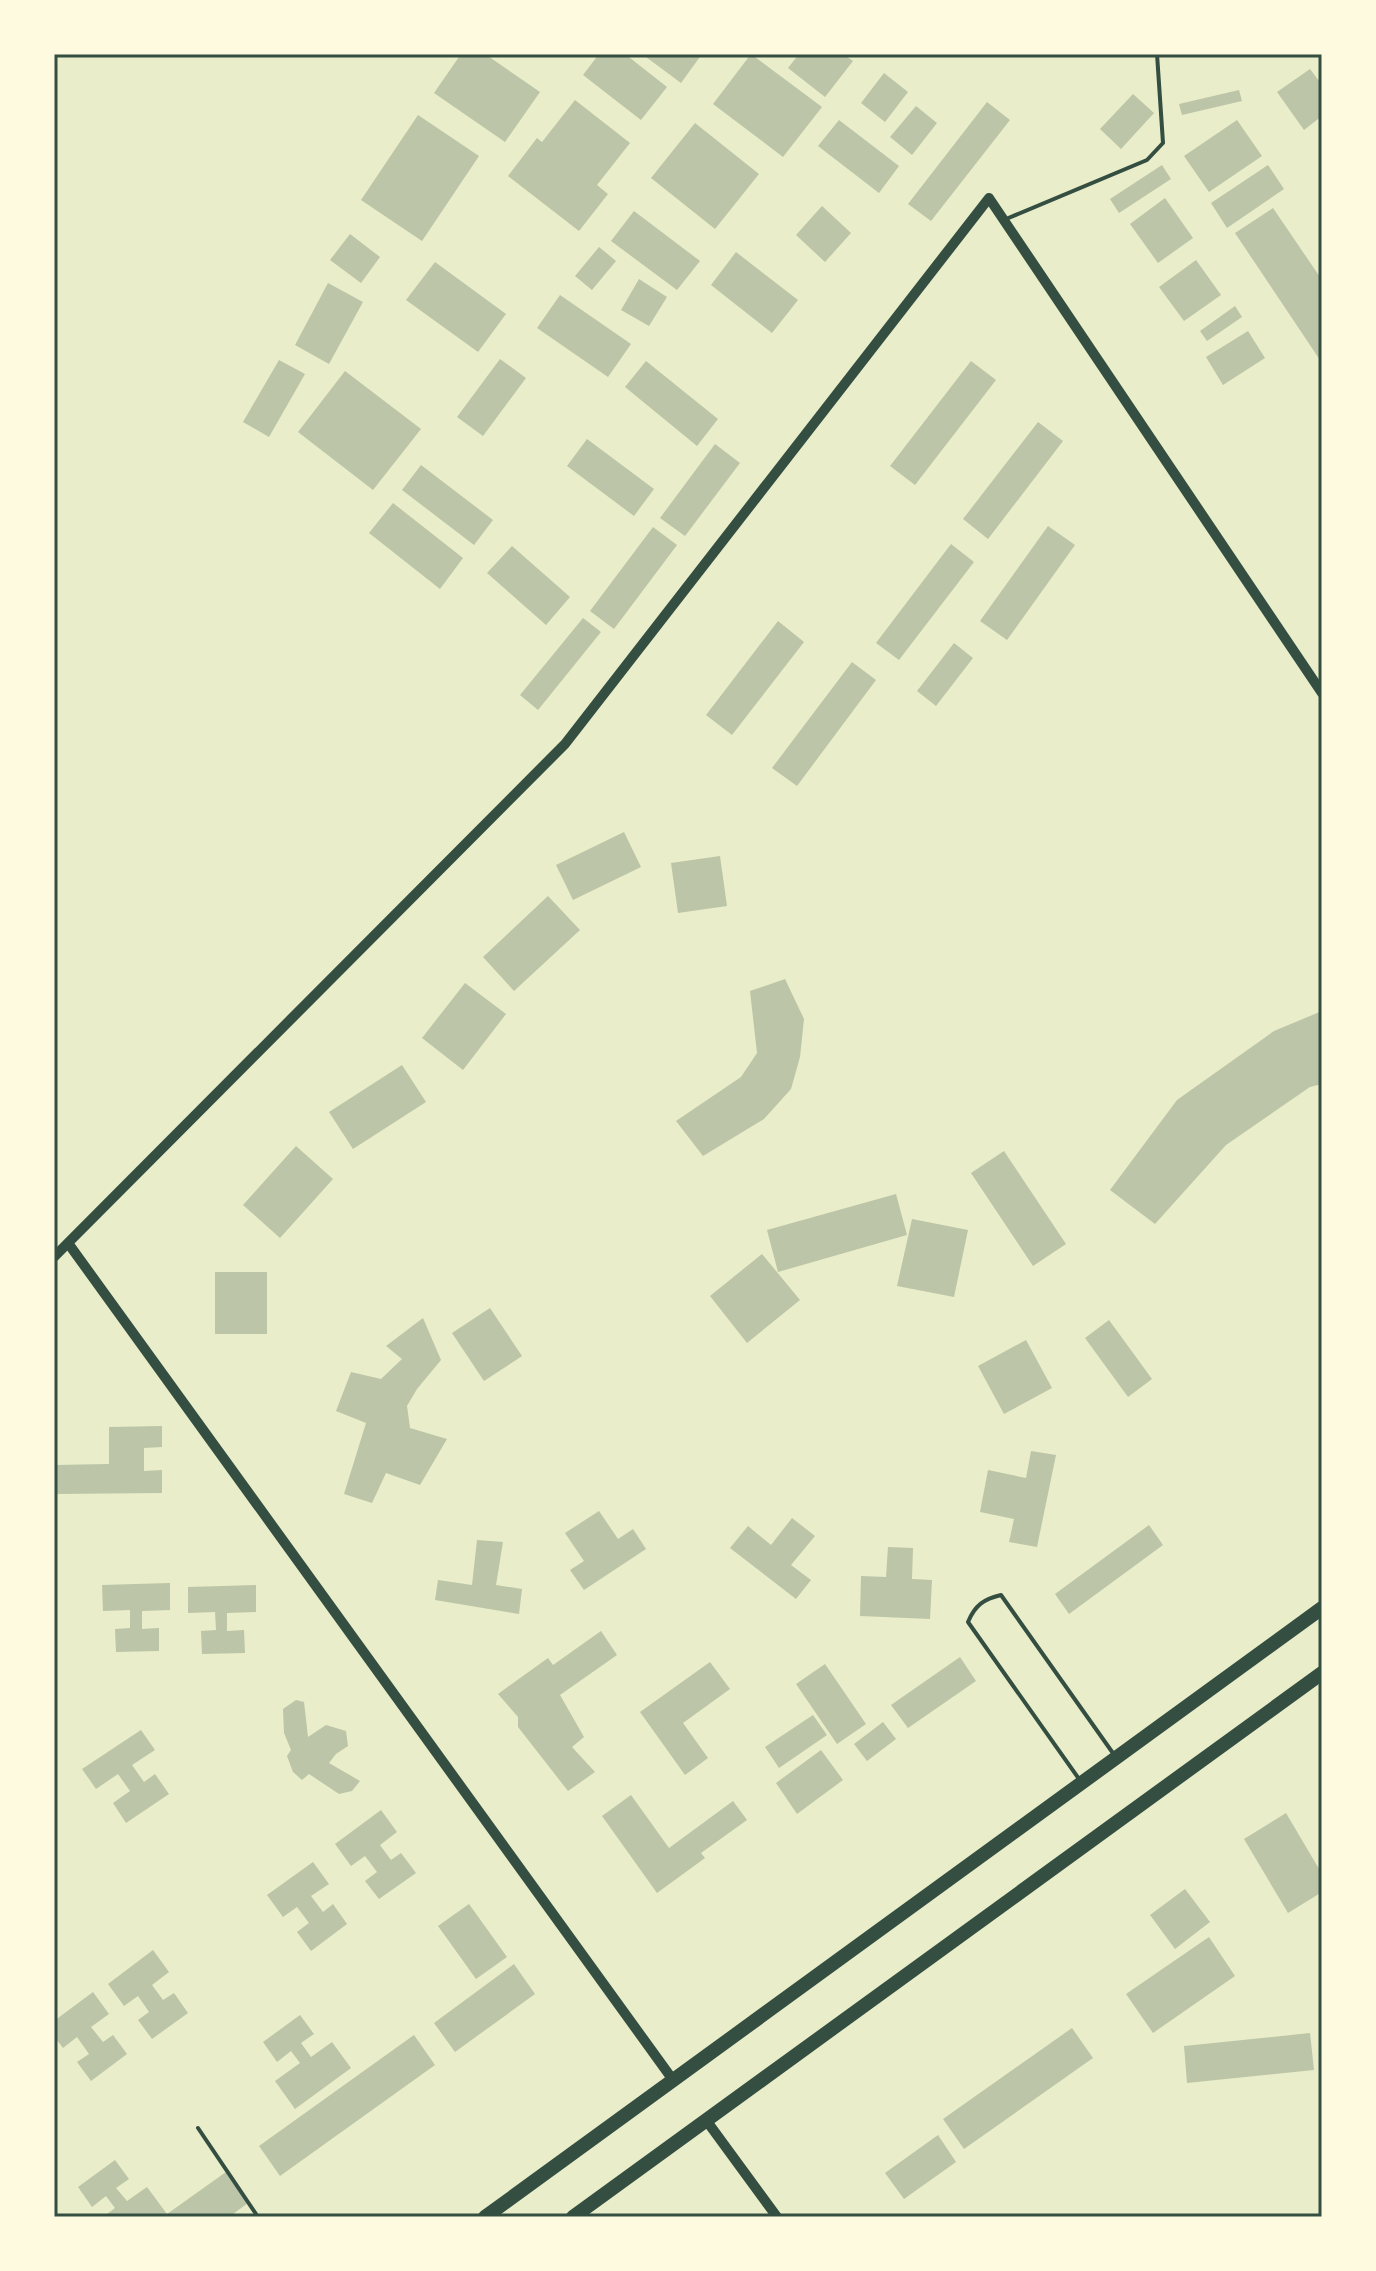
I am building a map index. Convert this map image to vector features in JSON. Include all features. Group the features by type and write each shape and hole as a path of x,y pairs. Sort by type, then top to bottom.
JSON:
{"highway":[{"path":"485,2217 1322,1608"},
{"path":"573,2217 1322,1673"}],"street":[{"path":"54,1257 565,744 989,198 1322,693"},
{"path":"68,1243 673,2080"},
{"path":"706,2120 777,2217"}],"lane":[{"path":"1004,220 1147,160 1163,143 1157,54"},
{"path":"1081,1783 968,1622 973,1611 985,1599 1001,1595 1116,1758"},
{"path":"198,2128 258,2217"}],"building":[{"path":"461,54 485,54 540,92 505,142 434,93"},
{"path":"599,54 625,54 667,87 641,120 583,75"},
{"path":"642,54 702,54 681,83"},
{"path":"751,54 822,107 783,157 713,104"},
{"path":"799,54 843,54 853,61 825,97 788,68"},
{"path":"1310,69 1322,85 1322,116 1304,130 1277,92"},
{"path":"884,73 908,92 885,122 861,103"},
{"path":"1239,90 1242,101 1182,115 1179,104"},
{"path":"1133,94 1154,113 1121,149 1100,129"},
{"path":"575,100 630,143 597,185 608,194 579,231 508,176 537,138 542,142"},
{"path":"987,102 1010,120 931,221 908,204"},
{"path":"916,106 937,123 912,155 890,137"},
{"path":"418,115 479,156 422,241 361,200"},
{"path":"839,120 899,166 879,193 818,146"},
{"path":"1237,120 1262,156 1209,192 1184,156"},
{"path":"695,123 759,174 715,229 651,178"},
{"path":"1162,165 1171,179 1119,213 1110,199"},
{"path":"1268,165 1284,189 1227,228 1211,203"},
{"path":"1165,198 1193,238 1158,263 1130,224"},
{"path":"822,206 851,233 825,262 796,235"},
{"path":"1273,208 1322,280 1322,363 1235,233"},
{"path":"634,211 700,261 677,290 611,241"},
{"path":"350,234 380,257 361,283 330,260"},
{"path":"599,247 616,261 592,290 575,276"},
{"path":"736,252 798,300 772,333 711,285"},
{"path":"1196,260 1221,295 1184,321 1159,287"},
{"path":"435,262 506,314 478,352 406,300"},
{"path":"639,279 667,297 649,326 621,310"},
{"path":"328,283 363,302 329,364 295,345"},
{"path":"560,295 631,344 608,377 537,328"},
{"path":"1235,306 1242,317 1207,341 1200,331"},
{"path":"1248,331 1265,358 1223,385 1206,357"},
{"path":"500,359 526,378 483,436 457,417"},
{"path":"279,360 305,374 269,437 243,422"},
{"path":"646,361 718,419 697,446 625,387"},
{"path":"971,361 996,380 915,485 890,466"},
{"path":"345,371 421,429 373,490 298,432"},
{"path":"1038,422 1063,441 988,539 963,519"},
{"path":"587,439 654,489 634,516 567,466"},
{"path":"715,444 740,463 685,536 660,518"},
{"path":"421,465 493,520 474,545 402,490"},
{"path":"393,503 463,558 440,589 369,533"},
{"path":"1048,526 1075,545 1007,640 980,621"},
{"path":"653,527 677,545 614,629 590,611"},
{"path":"951,544 974,562 899,660 876,643"},
{"path":"512,546 570,597 546,625 487,573"},
{"path":"583,618 601,632 538,710 520,695"},
{"path":"778,621 804,642 732,735 706,715"},
{"path":"954,643 973,658 936,706 917,691"},
{"path":"852,662 876,680 797,786 772,768"},
{"path":"624,832 641,867 573,900 556,865"},
{"path":"720,856 727,906 678,913 671,863"},
{"path":"548,896 580,930 514,991 483,957"},
{"path":"785,979 804,1019 800,1057 791,1089 764,1119 703,1156 676,1121 741,1077 757,1053 750,991"},
{"path":"465,983 506,1014 463,1070 422,1038"},
{"path":"1322,1011 1322,1084 1310,1087 1226,1145 1155,1224 1110,1190 1177,1100 1274,1031"},
{"path":"402,1065 426,1102 353,1149 329,1112"},
{"path":"296,1146 333,1179 280,1238 243,1205"},
{"path":"1004,1151 1066,1244 1033,1266 971,1173"},
{"path":"896,1194 907,1235 778,1272 767,1230"},
{"path":"912,1219 968,1230 954,1297 897,1286"},
{"path":"762,1254 800,1300 747,1343 710,1296"},
{"path":"215,1272 267,1272 267,1334 215,1334"},
{"path":"490,1308 522,1356 484,1381 452,1333"},
{"path":"423,1318 441,1360 407,1406 410,1428 447,1439 420,1485 386,1473 372,1503 344,1494 366,1423 336,1411 351,1372 381,1379 402,1359 386,1346"},
{"path":"1109,1320 1152,1379 1128,1397 1085,1338"},
{"path":"1026,1340 1052,1388 1004,1414 978,1366"},
{"path":"162,1426 162,1447 144,1448 144,1471 162,1470 162,1493 54,1494 54,1465 109,1464 109,1427"},
{"path":"1031,1451 1056,1455 1037,1547 1009,1542 1014,1519 980,1512 988,1470 1026,1478"},
{"path":"599,1511 618,1539 633,1529 646,1549 584,1590 570,1570 584,1561 565,1533"},
{"path":"792,1518 815,1536 791,1565 811,1580 796,1599 730,1548 748,1526 771,1545"},
{"path":"1149,1525 1163,1545 1069,1614 1055,1594"},
{"path":"477,1540 503,1542 496,1585 522,1589 519,1614 435,1600 438,1580 472,1585"},
{"path":"888,1547 913,1548 912,1579 932,1580 930,1619 860,1616 861,1576 886,1577"},
{"path":"170,1583 170,1610 142,1611 142,1629 159,1628 159,1651 116,1652 115,1629 130,1628 130,1610 103,1611 102,1585"},
{"path":"256,1585 256,1612 227,1613 227,1631 244,1630 245,1653 202,1654 201,1631 216,1630 215,1612 188,1613 188,1587"},
{"path":"601,1631 617,1655 560,1695 584,1737 572,1747 595,1772 568,1791 518,1727 518,1717 498,1694 548,1658 553,1665"},
{"path":"960,1657 976,1681 908,1728 891,1705"},
{"path":"710,1662 730,1689 683,1723 708,1758 685,1775 640,1712"},
{"path":"825,1664 866,1724 837,1744 796,1684"},
{"path":"296,1700 304,1702 308,1737 326,1725 346,1731 348,1746 329,1763 360,1781 352,1791 339,1794 309,1774 302,1780 293,1772 287,1756 291,1750 284,1733 283,1709"},
{"path":"813,1715 827,1735 779,1768 765,1747"},
{"path":"883,1722 896,1739 867,1761 854,1744"},
{"path":"141,1730 155,1750 132,1765 144,1782 155,1774 169,1794 126,1823 113,1803 130,1791 118,1774 96,1789 82,1769"},
{"path":"821,1750 843,1780 797,1814 776,1783"},
{"path":"631,1795 669,1848 733,1801 747,1820 701,1853 705,1858 657,1893 602,1816"},
{"path":"381,1810 397,1832 380,1845 391,1860 401,1853 416,1873 379,1899 365,1881 377,1872 365,1856 351,1866 335,1844"},
{"path":"1286,1813 1322,1874 1322,1892 1288,1913 1244,1839"},
{"path":"313,1862 329,1884 311,1896 323,1912 333,1904 347,1924 311,1951 297,1932 309,1923 297,1907 283,1917 267,1895"},
{"path":"1185,1889 1210,1922 1175,1949 1150,1915"},
{"path":"469,1904 507,1957 476,1979 438,1926"},
{"path":"1209,1937 1235,1976 1153,2033 1126,1994"},
{"path":"153,1950 169,1972 152,1985 163,2000 174,1993 188,2013 152,2039 138,2020 149,2012 138,1996 124,2006 108,1984"},
{"path":"514,1964 535,1994 455,2052 434,2023"},
{"path":"93,1992 109,2014 91,2027 103,2042 113,2035 127,2054 91,2081 77,2062 89,2054 77,2037 63,2048 54,2036 54,2021"},
{"path":"300,2015 314,2034 301,2043 311,2057 332,2042 351,2068 295,2109 275,2081 300,2063 291,2051 277,2062 263,2042"},
{"path":"1072,2028 1093,2058 964,2149 943,2119"},
{"path":"1310,2033 1314,2070 1187,2083 1184,2046"},
{"path":"414,2035 435,2065 280,2176 259,2146"},
{"path":"938,2135 956,2162 904,2199 885,2173"},
{"path":"115,2160 129,2179 116,2188 127,2201 147,2187 167,2214 226,2172 248,2203 229,2217 103,2217 115,2208 106,2196 92,2207 78,2187"}]}
